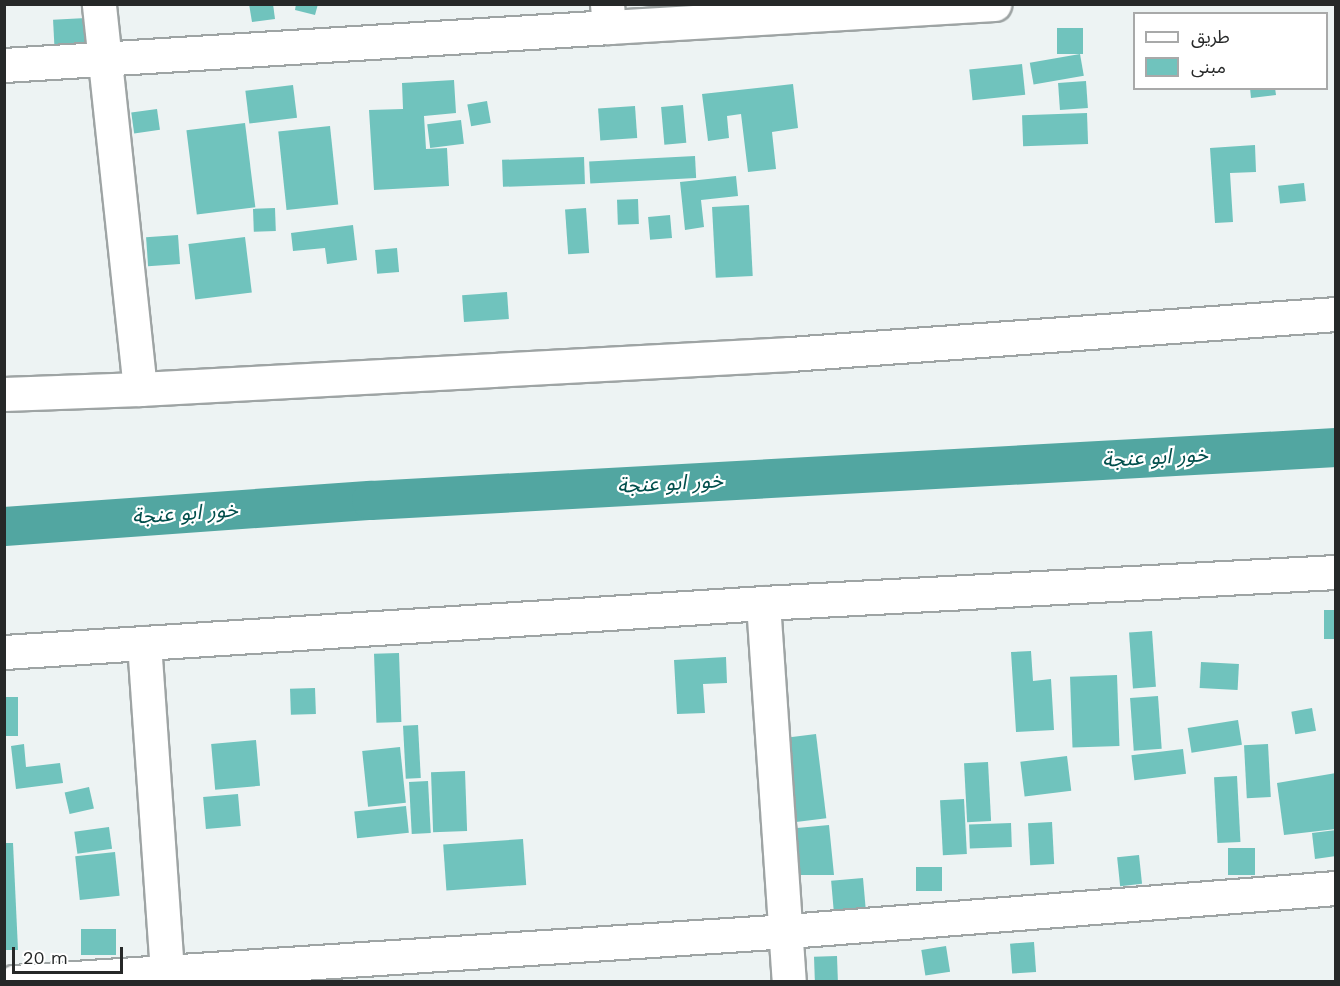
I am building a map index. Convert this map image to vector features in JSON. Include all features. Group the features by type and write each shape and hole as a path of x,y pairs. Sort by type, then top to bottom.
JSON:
{"street":[{"path":"99,4 102,58 140,389"},
{"path":"4,65 608,16 994,4"},
{"path":"4,394 140,389 779,355 1335,314"},
{"path":"4,652 763,603 1335,572"},
{"path":"763,603 788,931 789,981"},
{"path":"144,643 168,977"},
{"path":"14,981 168,977 1335,888"}],"building":[{"path":"249,4 273,4 275,19 252,22"},
{"path":"296,4 318,4 315,15 295,10"},
{"path":"86,18 88,52 55,54 53,20"},
{"path":"1057,28 1083,28 1083,54 1057,54"},
{"path":"1080,54 1084,76 1034,85 1030,63"},
{"path":"1022,64 1025,95 973,100 969,70"},
{"path":"454,80 456,113 424,116 426,149 447,148 449,186 374,190 369,110 403,109 402,83"},
{"path":"1086,81 1088,108 1060,110 1058,83"},
{"path":"793,84 798,128 772,132 776,169 748,172 741,114 727,116 729,138 708,141 702,94"},
{"path":"293,85 297,118 249,124 245,91"},
{"path":"1250,90 1275,90 1276,95 1251,98"},
{"path":"487,101 491,123 471,126 467,104"},
{"path":"683,105 686,143 664,145 661,107"},
{"path":"635,106 637,138 600,141 598,109"},
{"path":"157,109 160,130 134,133 131,113"},
{"path":"1087,113 1088,144 1023,146 1022,115"},
{"path":"461,120 464,144 430,148 427,124"},
{"path":"245,123 255,207 197,215 186,130"},
{"path":"330,126 338,205 287,210 278,131"},
{"path":"1255,145 1256,172 1230,173 1233,222 1215,223 1210,148"},
{"path":"695,156 696,178 590,184 589,162"},
{"path":"584,157 585,184 503,187 502,160"},
{"path":"736,176 738,196 701,200 704,227 685,230 680,182"},
{"path":"1304,183 1306,201 1280,204 1278,186"},
{"path":"638,199 639,224 618,225 617,200"},
{"path":"749,205 753,276 716,278 712,207"},
{"path":"275,208 276,231 254,232 253,209"},
{"path":"586,208 589,253 568,254 565,209"},
{"path":"670,215 672,238 650,240 648,217"},
{"path":"353,225 357,260 327,264 325,248 293,251 291,233"},
{"path":"178,235 180,264 148,266 146,237"},
{"path":"245,237 252,293 195,300 188,244"},
{"path":"397,248 399,272 377,274 375,250"},
{"path":"507,292 509,319 464,322 462,295"},
{"path":"1324,610 1336,610 1336,639 1324,639"},
{"path":"1152,631 1156,687 1133,688 1129,633"},
{"path":"1031,651 1033,681 1051,679 1054,730 1016,732 1011,652"},
{"path":"399,653 401,722 376,723 374,654"},
{"path":"726,657 727,683 703,684 705,713 677,714 674,660"},
{"path":"1201,662 1239,664 1238,690 1200,688"},
{"path":"1117,675 1119,746 1073,748 1070,677"},
{"path":"315,688 316,714 291,715 290,689"},
{"path":"1158,696 1162,749 1134,751 1130,698"},
{"path":"4,697 18,697 18,736 4,736"},
{"path":"1312,708 1316,731 1295,734 1291,712"},
{"path":"1238,720 1242,745 1192,753 1188,728"},
{"path":"418,725 421,778 406,779 403,726"},
{"path":"816,734 826,818 766,826 755,741"},
{"path":"256,740 260,786 215,790 211,744"},
{"path":"24,744 26,767 60,763 63,783 16,789 11,746"},
{"path":"1268,744 1271,797 1247,798 1244,745"},
{"path":"400,747 406,803 368,807 362,751"},
{"path":"1183,749 1186,774 1134,780 1131,755"},
{"path":"1067,756 1071,791 1025,796 1020,762"},
{"path":"988,762 991,821 967,822 964,763"},
{"path":"465,771 467,831 433,832 431,772"},
{"path":"1336,773 1336,829 1284,835 1277,783"},
{"path":"1237,776 1240,842 1217,843 1214,777"},
{"path":"428,781 431,833 412,834 409,782"},
{"path":"89,787 94,808 70,814 65,793"},
{"path":"238,794 241,826 206,829 203,797"},
{"path":"964,799 967,854 943,855 940,800"},
{"path":"406,806 409,833 357,838 354,811"},
{"path":"1052,822 1054,864 1030,865 1028,823"},
{"path":"1011,823 1012,847 970,848 969,824"},
{"path":"829,825 834,875 782,875 779,845 798,842 797,828"},
{"path":"109,827 112,849 77,854 74,832"},
{"path":"1336,830 1336,856 1315,859 1312,833"},
{"path":"523,839 526,885 446,890 443,845"},
{"path":"4,843 13,843 18,950 4,950"},
{"path":"1228,848 1255,848 1255,875 1228,875"},
{"path":"115,852 120,896 80,900 75,856"},
{"path":"1139,855 1142,884 1120,886 1117,857"},
{"path":"916,867 942,867 942,891 916,891"},
{"path":"863,878 866,913 834,916 831,881"},
{"path":"81,929 116,929 116,955 81,955"},
{"path":"1034,942 1036,972 1012,974 1010,944"},
{"path":"946,946 950,972 925,976 921,950"},
{"path":"837,956 838,982 815,982 814,957"}],"waterway":[{"name":"خور ابو عنجة","path":"4,526 371,500 1336,447"}]}
